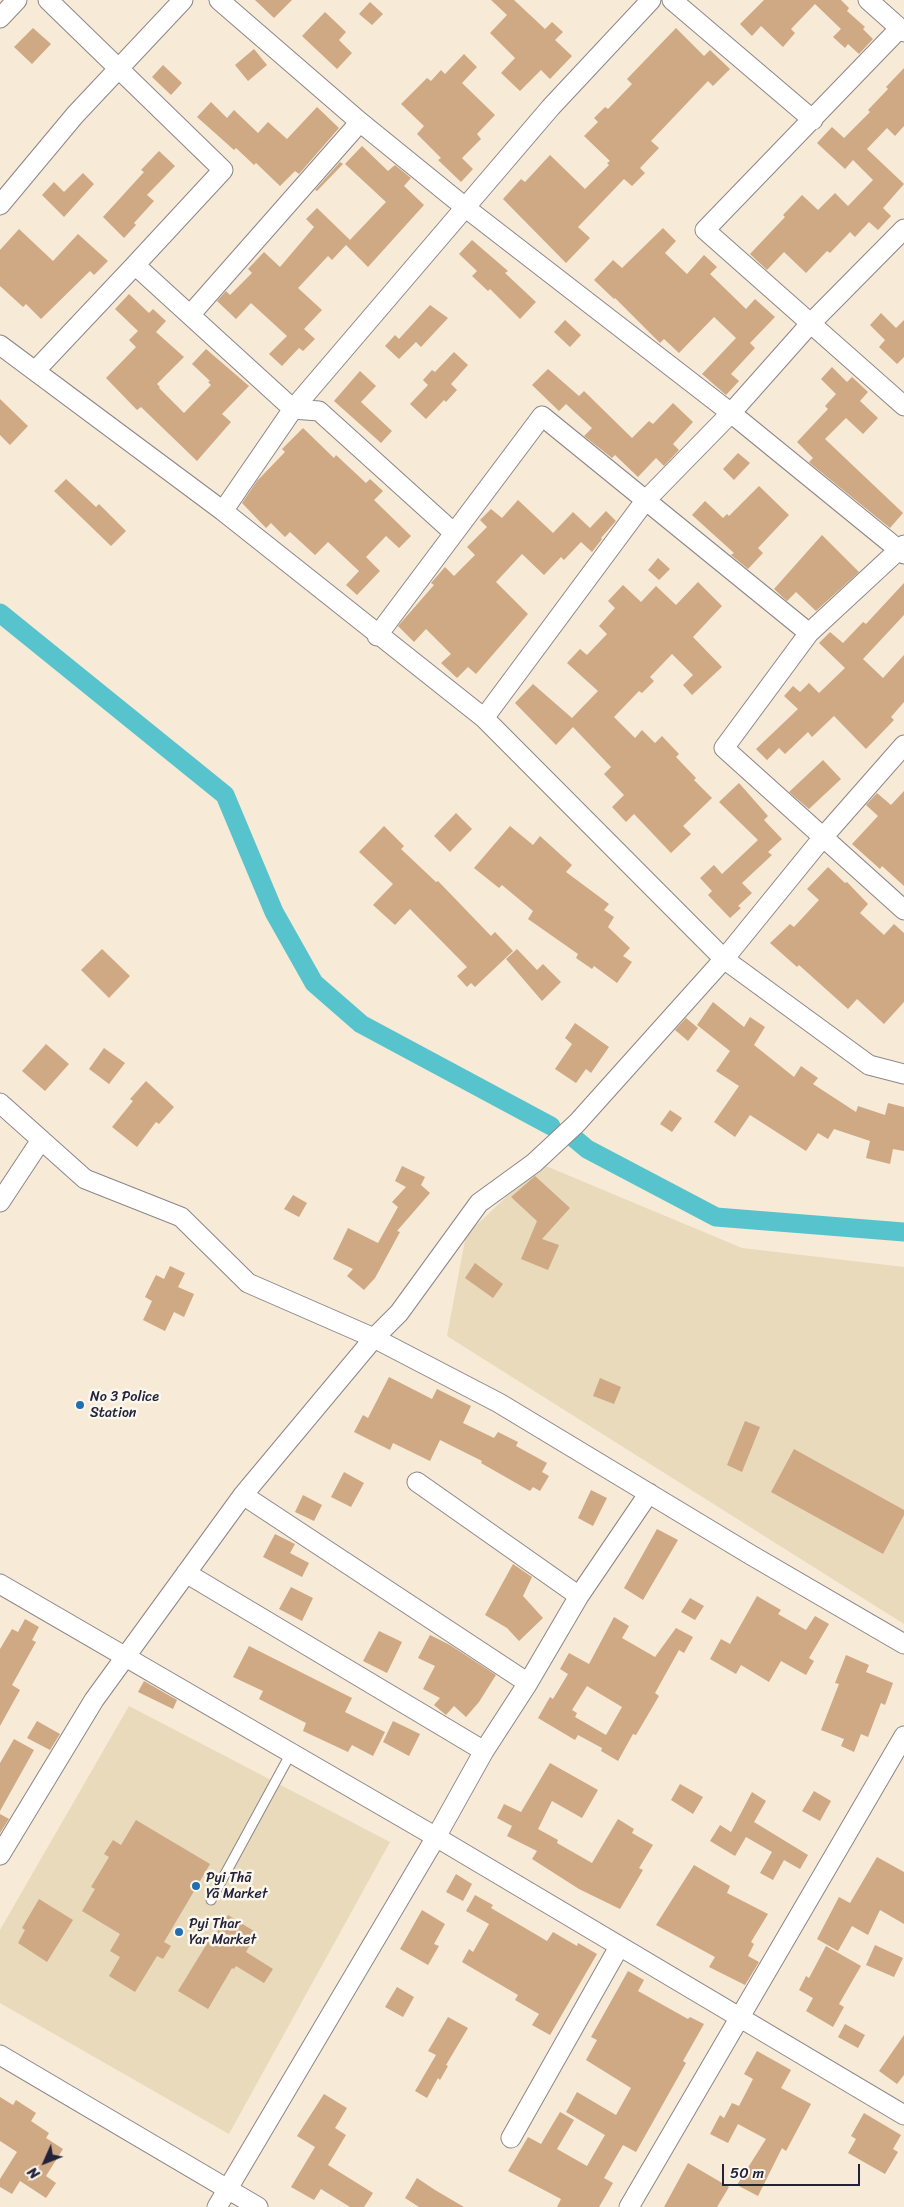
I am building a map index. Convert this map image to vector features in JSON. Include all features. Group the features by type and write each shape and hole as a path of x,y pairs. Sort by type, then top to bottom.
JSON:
{"street":[{"path":"0,18 17,0"},
{"path":"35,371 223,170 48,0"},
{"path":"0,205 75,115 183,0"},
{"path":"220,0 360,122 466,208 731,413 902,549 809,633 724,748 904,910"},
{"path":"223,511 293,409 551,107 651,0"},
{"path":"672,0 812,120"},
{"path":"868,0 902,30 705,230 904,406"},
{"path":"190,315 360,122"},
{"path":"484,718 645,501 731,413 810,324 904,229"},
{"path":"135,266 293,409 319,411 454,533"},
{"path":"0,344 223,511 378,636 484,718 724,959 869,1065 904,1074"},
{"path":"378,636 442,553 454,533 542,416 809,633"},
{"path":"0,1855 94,1700 186,1573 243,1496 374,1338 399,1314 479,1202 534,1163 577,1123 724,959 824,836 904,745"},
{"path":"0,1103 85,1179 181,1217 248,1284 374,1338 499,1404 904,1644"},
{"path":"0,1202 41,1140"},
{"path":"417,1482 579,1596"},
{"path":"217,2207 436,1837 484,1751 579,1596 649,1494"},
{"path":"243,1496 528,1682"},
{"path":"186,1573 484,1751"},
{"path":"0,1584 436,1837 740,2020 904,2115"},
{"path":"629,2207 740,2020 904,1736"},
{"path":"511,2138 619,1947"},
{"path":"0,2055 258,2207"}],"lane":[{"path":"211,1900 291,1752"}],"shaded area":[{"path":"541,1164 742,1248 904,1267 904,1624 447,1336 466,1235"},
{"name":"Pyi Thā Yā Market","path":"129,1706 390,1842 229,2134 0,2003 0,1930"}],"building":[{"path":"255,0 292,0 274,18"},
{"path":"491,0 514,0 545,29 552,22 563,32 555,40 572,56 550,79 541,70 520,91 501,73 515,58 490,33 507,15"},
{"path":"764,0 841,0 849,8 847,11 865,27 863,29 873,39 859,54 848,44 845,48 833,37 841,29 815,4 791,29 795,33 783,47 761,26 752,36 740,24"},
{"path":"370,2 383,14 372,25 359,14"},
{"path":"325,12 346,32 339,40 352,53 337,69 302,36"},
{"path":"33,28 51,44 32,64 14,47"},
{"path":"676,28 704,56 710,50 730,69 713,86 708,81 651,141 659,148 640,168 645,173 632,186 624,179 578,227 590,238 566,263 503,199 521,179 525,182 550,155 585,189 609,165 607,163 610,161 584,136 598,122 594,118 605,107 608,109 632,84 627,79"},
{"path":"254,49 267,65 248,81 235,65"},
{"path":"464,54 477,67 462,83 495,115 477,134 481,139 462,158 473,169 461,182 438,160 441,158 417,134 424,126 401,104 427,78 431,81 441,70 445,74"},
{"path":"163,65 182,83 171,95 152,77"},
{"path":"904,68 904,126 895,136 887,128 867,149 904,184 883,208 891,216 878,230 869,222 855,237 850,232 830,253 827,251 806,273 784,252 767,270 750,254 785,217 783,215 802,195 818,210 835,193 848,206 873,180 853,160 845,169 817,143 832,127 844,138 870,112 868,110 888,89 886,87"},
{"path":"211,102 227,118 234,110 258,133 268,122 287,139 317,107 339,128 299,174 295,171 280,186 256,163 254,165 236,148 234,150 197,117"},
{"path":"362,146 388,171 395,165 411,178 404,186 424,205 368,267 346,245 332,260 328,256 298,288 322,310 304,329 315,339 303,351 299,348 282,366 269,354 287,336 251,303 236,319 217,301 226,291 230,295 252,273 248,269 264,252 280,267 314,227 306,219 317,208 350,240 386,202 345,164"},
{"path":"159,151 175,166 147,195 154,201 134,223 136,225 124,238 103,217 144,172 141,170"},
{"path":"340,162 343,164 317,191 315,190"},
{"path":"83,173 94,184 64,217 42,195 54,182 64,192"},
{"path":"663,228 676,241 665,253 687,274 704,255 717,267 710,274 746,309 755,299 775,317 750,343 755,348 731,374 739,381 726,395 702,374 736,338 714,317 679,353 664,339 660,343 594,280 613,260 622,268"},
{"path":"19,229 53,261 78,234 108,261 94,275 90,271 41,319 26,304 23,307 0,286 0,250"},
{"path":"472,240 508,271 505,273 536,302 520,319 490,289 488,291 472,276 477,271 459,254"},
{"path":"129,294 149,313 153,309 166,321 156,332 184,357 157,384 184,413 211,385 208,382 210,381 192,364 206,349 249,386 222,414 231,422 197,461 141,407 137,410 106,378 136,347 129,340 138,331 115,309"},
{"path":"430,305 448,318 421,347 416,342 399,359 385,346 395,335 399,339"},
{"path":"881,313 896,328 904,320 904,357 897,364 879,347 885,340 870,325"},
{"path":"565,320 581,335 570,347 554,332"},
{"path":"454,352 468,365 451,384 457,390 446,402 444,400 426,419 410,404 428,385 423,380 432,370 435,372"},
{"path":"832,367 847,382 852,377 868,392 860,401 878,418 863,434 846,418 825,439 903,513 890,528 811,464 809,462 813,458 797,442 828,409 825,406 836,394 821,379"},
{"path":"548,369 579,396 584,391 632,438 649,421 653,424 673,403 693,422 673,444 679,450 664,466 656,458 638,477 615,455 612,458 584,436 592,428 566,404 559,411 532,385"},
{"path":"360,371 376,386 361,402 392,431 381,443 334,401"},
{"path":"0,399 28,426 10,445 0,435"},
{"path":"303,428 334,458 336,455 366,483 370,479 383,491 374,500 411,536 399,548 386,536 366,557 380,571 357,595 346,585 359,571 328,542 315,555 290,532 285,537 271,523 266,528 242,503 257,481 285,452 282,449"},
{"path":"738,453 750,463 734,480 723,469"},
{"path":"66,479 96,507 99,504 126,531 111,546 54,491"},
{"path":"759,486 789,515 758,548 763,553 748,569 731,555 734,553 692,515 705,501 723,518 727,514 729,516"},
{"path":"518,500 553,533 573,512 590,528 606,511 616,521 592,552 581,542 564,560 561,557 544,575 522,554 496,582 528,614 476,674 468,667 457,678 441,663 451,654 426,629 414,642 398,626 434,585 431,583 445,567 454,576 475,555 467,547 487,527 480,520 491,509 502,518"},
{"path":"822,535 859,572 816,611 796,592 787,601 774,589"},
{"path":"658,558 670,569 659,580 648,570"},
{"path":"698,582 722,606 693,637 722,667 692,695 683,685 693,675 672,654 650,677 654,681 642,693 639,691 614,717 635,738 642,730 655,743 662,736 679,754 676,757 696,778 694,780 712,798 683,826 691,834 671,853 634,814 626,822 612,807 624,795 604,774 611,767 573,727 556,745 515,703 533,684 572,718 598,691 567,663 580,649 587,655 607,634 599,626 615,608 608,601 623,585 641,602 656,586 676,605"},
{"path":"904,583 904,615 863,659 883,678 904,655 904,702 891,717 894,720 866,749 834,716 812,737 808,732 785,754 779,748 767,760 756,749 798,709 784,696 793,686 800,692 809,683 819,693 845,668 819,643 830,632 843,643 863,622 866,624"},
{"path":"823,760 841,779 809,809 789,792"},
{"path":"739,783 768,816 764,820 782,839 768,852 772,855 742,883 752,893 738,906 741,908 730,918 708,895 712,891 700,878 714,865 722,874 758,840 719,802"},
{"path":"904,791 904,886 882,866 880,869 852,844 878,816 866,805 877,793 891,805"},
{"path":"456,813 472,829 450,852 434,836"},
{"path":"384,826 404,846 401,849 436,882 438,881 491,936 495,932 513,951 475,987 471,983 467,987 457,976 467,967 410,909 395,925 373,905 393,884 359,852"},
{"path":"510,826 533,845 540,836 572,865 566,872 609,904 604,910 614,917 608,927 630,948 623,956 632,962 617,983 594,966 592,969 576,958 578,954 528,919 533,911 502,885 499,888 474,868"},
{"path":"828,867 845,883 847,882 868,904 860,913 884,935 894,924 904,933 904,1002 884,1024 857,999 848,1009 799,965 797,967 770,943 790,924 794,927 819,900 807,889"},
{"path":"102,949 130,976 109,998 81,970"},
{"path":"517,949 537,970 543,964 561,982 542,1001 506,959"},
{"path":"713,1002 744,1027 750,1017 765,1027 754,1045 794,1077 801,1066 818,1078 813,1084 856,1112 858,1106 885,1115 888,1103 904,1107 904,1151 893,1149 890,1164 866,1158 870,1141 834,1129 828,1139 818,1133 806,1151 750,1115 735,1137 714,1122 739,1086 716,1071 730,1051 697,1025"},
{"path":"686,1018 698,1028 688,1041 675,1030"},
{"path":"575,1023 609,1047 591,1073 586,1069 576,1083 555,1069 572,1044 565,1038"},
{"path":"46,1044 69,1064 45,1091 22,1071"},
{"path":"104,1048 125,1063 109,1084 89,1069"},
{"path":"146,1081 174,1107 159,1124 156,1122 137,1147 112,1127 133,1101 130,1099"},
{"path":"670,1110 682,1118 672,1132 660,1124"},
{"path":"402,1166 425,1177 421,1185 430,1193 397,1231 400,1232 375,1278 364,1290 347,1276 353,1269 333,1259 348,1228 378,1243 398,1207 392,1202 406,1187 395,1181"},
{"path":"535,1176 570,1208 542,1239 559,1245 548,1270 521,1259 537,1221 511,1197"},
{"path":"293,1195 307,1203 299,1217 284,1209"},
{"path":"475,1263 503,1284 493,1298 465,1278"},
{"path":"170,1266 185,1273 178,1287 194,1294 184,1317 174,1312 165,1331 143,1320 152,1301 145,1297 156,1275 164,1279"},
{"path":"389,1377 432,1399 437,1389 471,1406 463,1423 494,1438 498,1432 518,1442 516,1446 547,1463 542,1472 549,1476 540,1491 533,1487 530,1491 481,1463 482,1461 440,1440 430,1461 393,1443 390,1450 354,1432 363,1415 368,1418"},
{"path":"600,1378 621,1387 614,1404 593,1396"},
{"path":"745,1421 760,1427 742,1472 727,1465"},
{"path":"794,1449 904,1510 904,1515 883,1554 771,1492"},
{"path":"344,1472 364,1483 351,1507 331,1497"},
{"path":"591,1490 607,1498 593,1526 578,1518"},
{"path":"303,1495 322,1505 314,1521 295,1512"},
{"path":"657,1529 678,1540 643,1600 624,1588"},
{"path":"275,1534 295,1544 290,1553 309,1563 302,1577 263,1557"},
{"path":"513,1564 532,1577 523,1596 543,1618 519,1641 507,1628 485,1615"},
{"path":"291,1587 313,1598 302,1621 279,1609"},
{"path":"757,1596 781,1610 778,1614 806,1630 815,1616 829,1624 809,1658 814,1661 806,1675 781,1661 769,1682 741,1665 736,1674 710,1659 721,1639 730,1644"},
{"path":"690,1598 704,1606 695,1620 681,1612"},
{"path":"614,1617 629,1626 622,1638 655,1657 676,1628 693,1637 684,1653 679,1650 655,1693 659,1696 636,1735 633,1734 618,1761 601,1751 602,1748 578,1735 575,1740 538,1718 550,1697 553,1699 568,1674 560,1669 569,1653 589,1664","holes":["587,1686 622,1707 606,1735 575,1717 577,1713 572,1710"]},
{"path":"25,1619 39,1627 32,1640 36,1642 12,1685 20,1690 0,1726 0,1649 12,1629 18,1632"},
{"path":"379,1631 402,1642 387,1673 363,1661"},
{"path":"430,1635 450,1645 496,1675 479,1702 466,1717 454,1706 446,1715 434,1705 440,1698 423,1689 435,1666 418,1658"},
{"path":"249,1646 352,1698 345,1712 385,1732 373,1756 352,1745 348,1752 303,1731 306,1723 259,1699 263,1691 233,1677"},
{"path":"846,1655 869,1665 866,1672 893,1683 885,1705 881,1703 868,1737 861,1734 854,1752 841,1746 844,1739 821,1730 839,1684 835,1683"},
{"path":"144,1681 177,1700 173,1709 138,1692"},
{"path":"37,1721 60,1734 50,1750 27,1738"},
{"path":"393,1721 420,1734 409,1756 383,1742"},
{"path":"14,1739 34,1750 0,1811 0,1763"},
{"path":"550,1763 598,1790 582,1818 552,1801 538,1829 558,1840 557,1843 592,1863 618,1819 634,1829 632,1833 653,1845 639,1868 643,1870 620,1909 579,1889 532,1859 537,1851 507,1836 512,1826 497,1818 504,1804 521,1812"},
{"path":"680,1784 703,1797 693,1814 671,1800"},
{"path":"814,1791 831,1801 820,1821 802,1811"},
{"path":"752,1792 766,1801 754,1822 808,1855 800,1869 784,1860 773,1880 760,1873 772,1852 746,1837 735,1856 710,1841 720,1825 731,1832"},
{"path":"0,1814 9,1819 0,1833"},
{"path":"136,1820 210,1864 164,1942 171,1946 163,1959 157,1956 135,1992 109,1976 120,1957 110,1951 120,1934 82,1911 95,1889 91,1887 109,1857 104,1854 113,1840 121,1845"},
{"path":"877,1857 904,1872 904,1924 880,1910 868,1935 852,1926 838,1951 817,1939 839,1897 850,1903"},
{"path":"694,1865 730,1886 727,1893 768,1914 751,1942 754,1944 748,1956 759,1962 745,1985 709,1967 715,1957 656,1925"},
{"path":"456,1874 472,1884 463,1901 446,1892"},
{"path":"475,1895 493,1905 491,1908 547,1941 553,1932 577,1946 578,1943 597,1954 550,2035 532,2025 539,2014 515,2000 518,1995 462,1962 469,1949 473,1952 489,1924 466,1911"},
{"path":"39,1899 73,1920 47,1962 18,1943 25,1930 22,1928"},
{"path":"422,1910 445,1924 434,1944 439,1946 428,1965 400,1949"},
{"path":"228,1915 257,1933 246,1952 273,1969 264,1983 236,1966 234,1969 232,1968 208,2009 178,1991 208,1942 210,1943"},
{"path":"875,1945 903,1958 894,1977 866,1965"},
{"path":"826,1946 861,1966 839,2004 844,2007 833,2027 806,2011 813,1998 799,1990 806,1976 809,1978"},
{"path":"628,1971 644,1980 638,1991 688,2019 690,2017 704,2024 683,2061 686,2063 636,2152 623,2145 604,2178 613,2183 599,2207 557,2207 561,2199 508,2171 528,2137 541,2144 560,2112 574,2120 557,2149 587,2166 605,2135 566,2112 577,2092 616,2115 631,2088 586,2060 597,2040 591,2037"},
{"path":"397,1987 414,1997 403,2017 385,2007"},
{"path":"448,2017 468,2028 446,2065 448,2066 440,2080 438,2078 427,2098 415,2091 436,2055 428,2051"},
{"path":"845,2024 865,2035 858,2048 838,2037"},
{"path":"904,2035 904,2075 897,2084 879,2071"},
{"path":"757,2051 791,2070 781,2088 811,2104 786,2151 782,2148 758,2196 737,2185 766,2139 738,2124 728,2143 710,2134 720,2115 724,2118 732,2103 739,2106 753,2079 744,2074"},
{"path":"324,2094 347,2108 335,2128 346,2135 328,2165 373,2193 364,2207 350,2207 321,2189 314,2200 291,2187 315,2147 297,2136"},
{"path":"0,2097 13,2105 16,2100 36,2113 31,2121 49,2133 46,2138 63,2149 46,2176 56,2183 46,2198 20,2181 12,2194 0,2187 0,2179 17,2152 0,2141"},
{"path":"864,2113 901,2135 893,2149 898,2152 885,2174 848,2153 856,2139 851,2136"},
{"path":"688,2163 729,2187 717,2207 664,2207"},
{"path":"417,2178 464,2207 419,2207 405,2198"}],"waterway":[{"path":"0,613 225,795 274,912 314,983 361,1024 551,1126"},
{"path":"574,1138 587,1149 716,1217 904,1232"}],"place":[{"name":"No 3 Police Station","path":"80,1405"},
{"name":"Pyi Thā Yā Market","path":"196,1886"},
{"name":"Pyi Thar Yar Market","path":"179,1932"}]}
